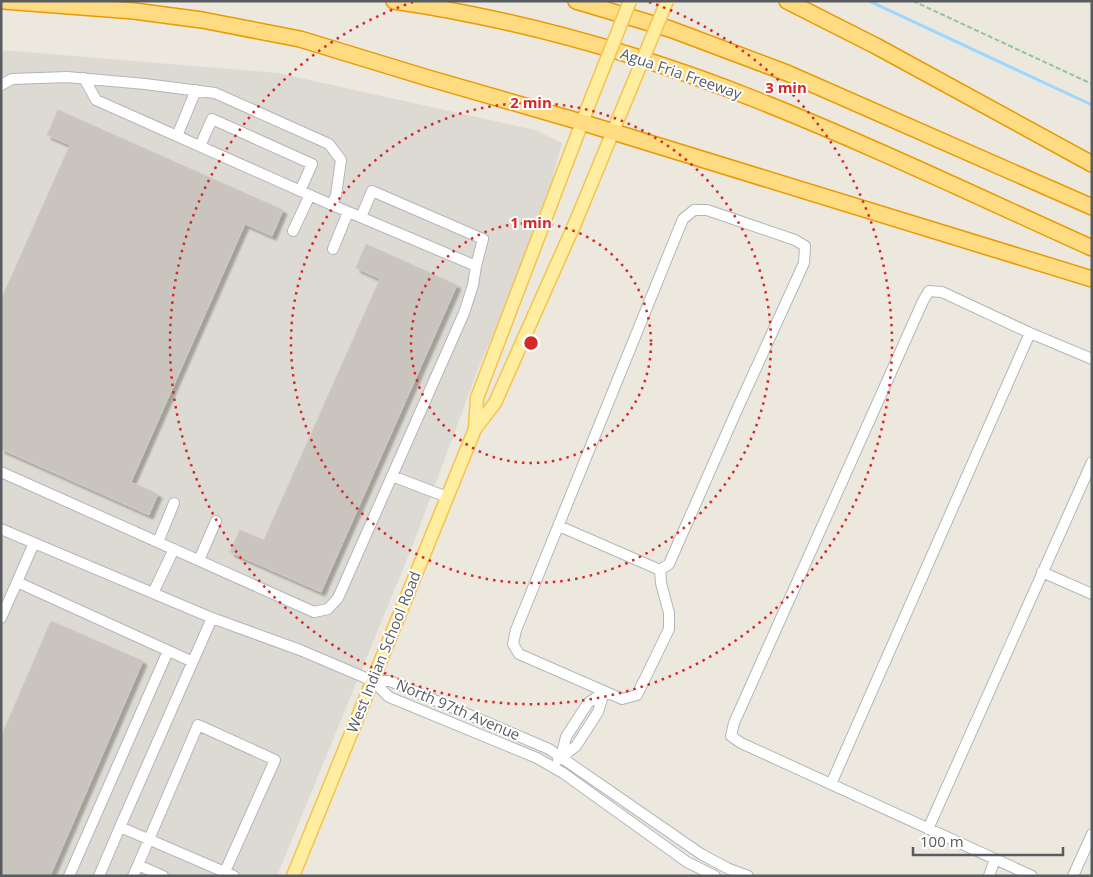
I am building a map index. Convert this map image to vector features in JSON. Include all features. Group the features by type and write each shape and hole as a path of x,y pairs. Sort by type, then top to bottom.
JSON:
{"highway":[{"path":"4,1 134,11 202,20 300,39 581,122 1092,279"},
{"name":"Agua Fria Freeway","path":"394,1 485,18 657,64 793,115 1092,248"},
{"path":"576,1 704,40 787,73 1092,207"},
{"path":"787,1 876,46 1092,164"}],"main road":[{"name":"West Indian School Road","path":"475,429 477,398 581,122 630,1"},
{"name":"West Indian School Road","path":"293,876 475,429 495,403 576,221 667,1"}],"street":[{"path":"1,85 12,79 67,77 215,93 329,144 341,160 336,195 332,205"},
{"path":"84,78 96,100 348,212 476,266"},
{"path":"177,136 196,90"},
{"path":"200,146 212,119 312,164 293,232"},
{"path":"1,472 314,612 328,609 338,598 464,313 473,285 483,239 372,191 360,217"},
{"path":"694,210 707,210 795,240 804,246 804,263 669,564 660,570 660,583 669,612 669,629 637,695 622,700 519,654 513,644 516,630 683,219 694,210"},
{"path":"333,249 348,212"},
{"path":"1032,876 741,744 731,736 734,723 929,290 942,292 1030,333 1092,359"},
{"path":"831,784 1030,333"},
{"path":"928,828 1092,462"},
{"path":"392,476 447,497"},
{"path":"158,542 174,503"},
{"path":"199,560 216,521"},
{"path":"559,526 660,570"},
{"path":"1,529 212,618 300,650 373,681"},
{"path":"1,618 34,542"},
{"path":"153,593 174,549"},
{"path":"1042,572 1092,594"},
{"path":"17,582 193,662"},
{"path":"99,876 212,618"},
{"path":"70,876 168,651"},
{"name":"North 97th Avenue","path":"373,681 390,681 524,737 561,757 726,872 748,876"},
{"name":"North 97th Avenue","path":"373,681 389,697 518,750 552,767 687,862 715,876"},
{"path":"552,767 561,757 576,746 598,712 604,692"},
{"path":"120,827 150,840 227,874 275,760 198,726 150,840 133,876"},
{"path":"1073,876 1092,834"},
{"path":"989,876 995,859"},
{"path":"138,865 148,873 163,876"}],"path":[{"path":"913,1 1092,84"}],"shaded area":[{"path":"1,50 278,73 535,130 562,143 545,206 477,372 412,547 277,876 1,876"}],"building":[{"path":"58,110 283,210 272,236 245,224 131,482 158,494 149,515 1,449 1,300 70,145 47,135"},
{"path":"366,244 457,285 321,592 230,552 240,530 264,540 380,279 356,268"},
{"path":"51,621 143,661 50,876 1,876 1,737"}],"waterway":[{"path":"869,1 1092,105"}]}
